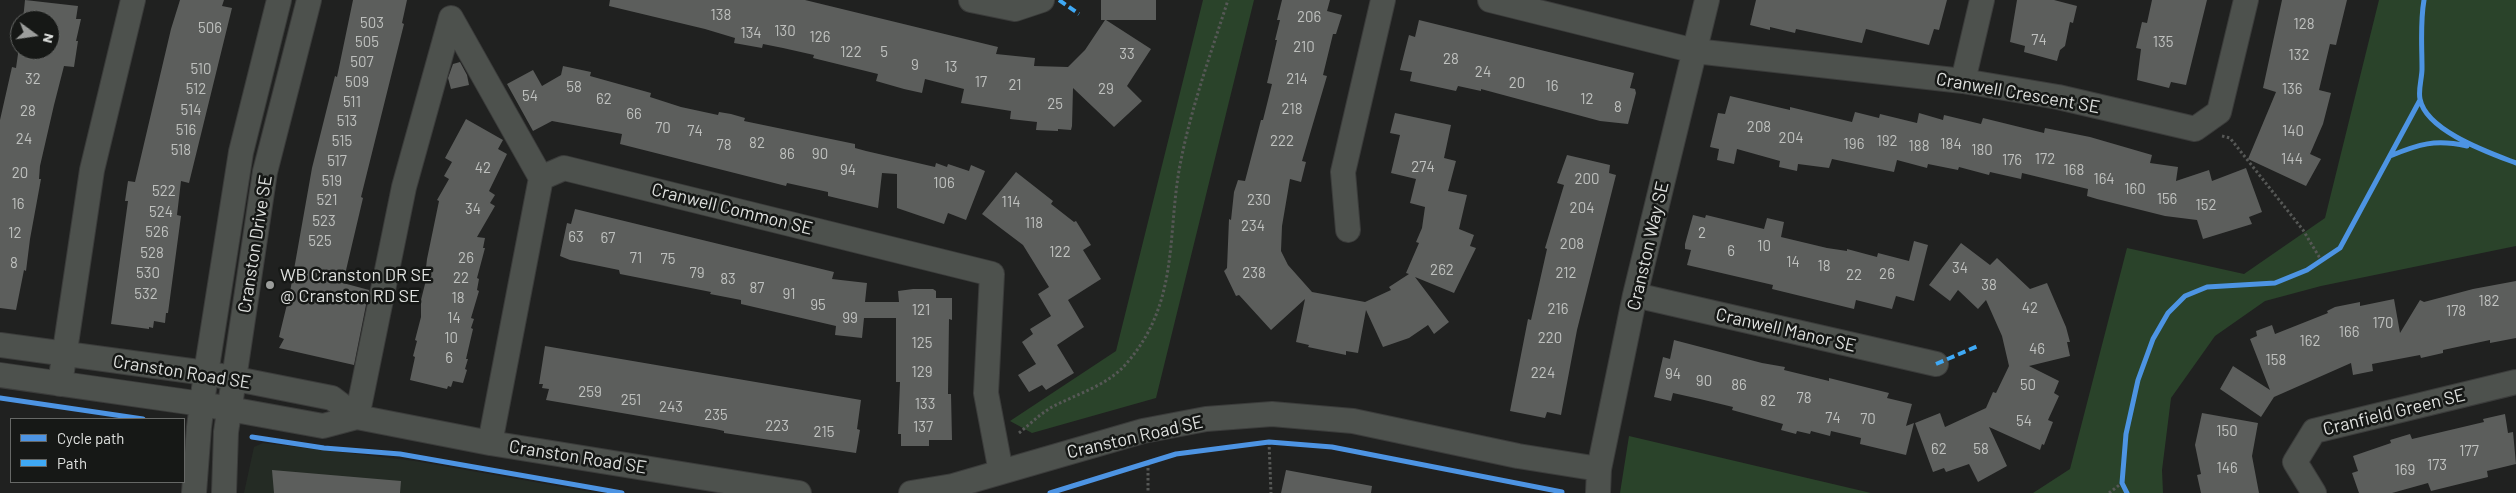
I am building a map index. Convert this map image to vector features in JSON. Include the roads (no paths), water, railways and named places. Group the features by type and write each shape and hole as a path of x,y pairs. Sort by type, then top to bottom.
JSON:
{"street":[{"path":"60,384 92,170 133,0"},
{"name":"Cranston Drive SE","path":"194,493 206,373 241,152 279,0"},
{"name":"Cranston Drive SE","path":"224,493 226,432 265,172 309,0"},
{"path":"971,0 1015,9 1042,0"},
{"path":"1348,230 1343,172 1384,0"},
{"name":"Cranwell Crescent SE","path":"1490,0 1695,51 1963,81 2058,97 2195,129 2219,112 2246,0"},
{"name":"Cranston Way SE","path":"1598,493 1599,469 1635,296 1707,0"},
{"path":"1963,81 1982,0"},
{"path":"357,417 404,187 451,18 541,178 490,443"},
{"name":"Cranwell Common SE","path":"541,178 564,168 992,274 986,393 1001,472"},
{"name":"Cranwell Manor SE","path":"1635,296 1936,364"},
{"name":"Cranston Road SE","path":"0,345 206,373 332,398 357,417"},
{"name":"Cranston Road SE","path":"0,376 202,404 322,426 357,417 490,443 800,493"},
{"name":"Cranfield Green SE","path":"2314,493 2295,462 2314,431 2516,382"},
{"name":"Cranston Road SE","path":"911,493 953,486 1143,431 1206,419 1272,414 1353,421 1518,456 1599,469"}],"place":[{"name":"WB Cranston DR SE @ Cranston RD SE","path":"270,285"}]}
